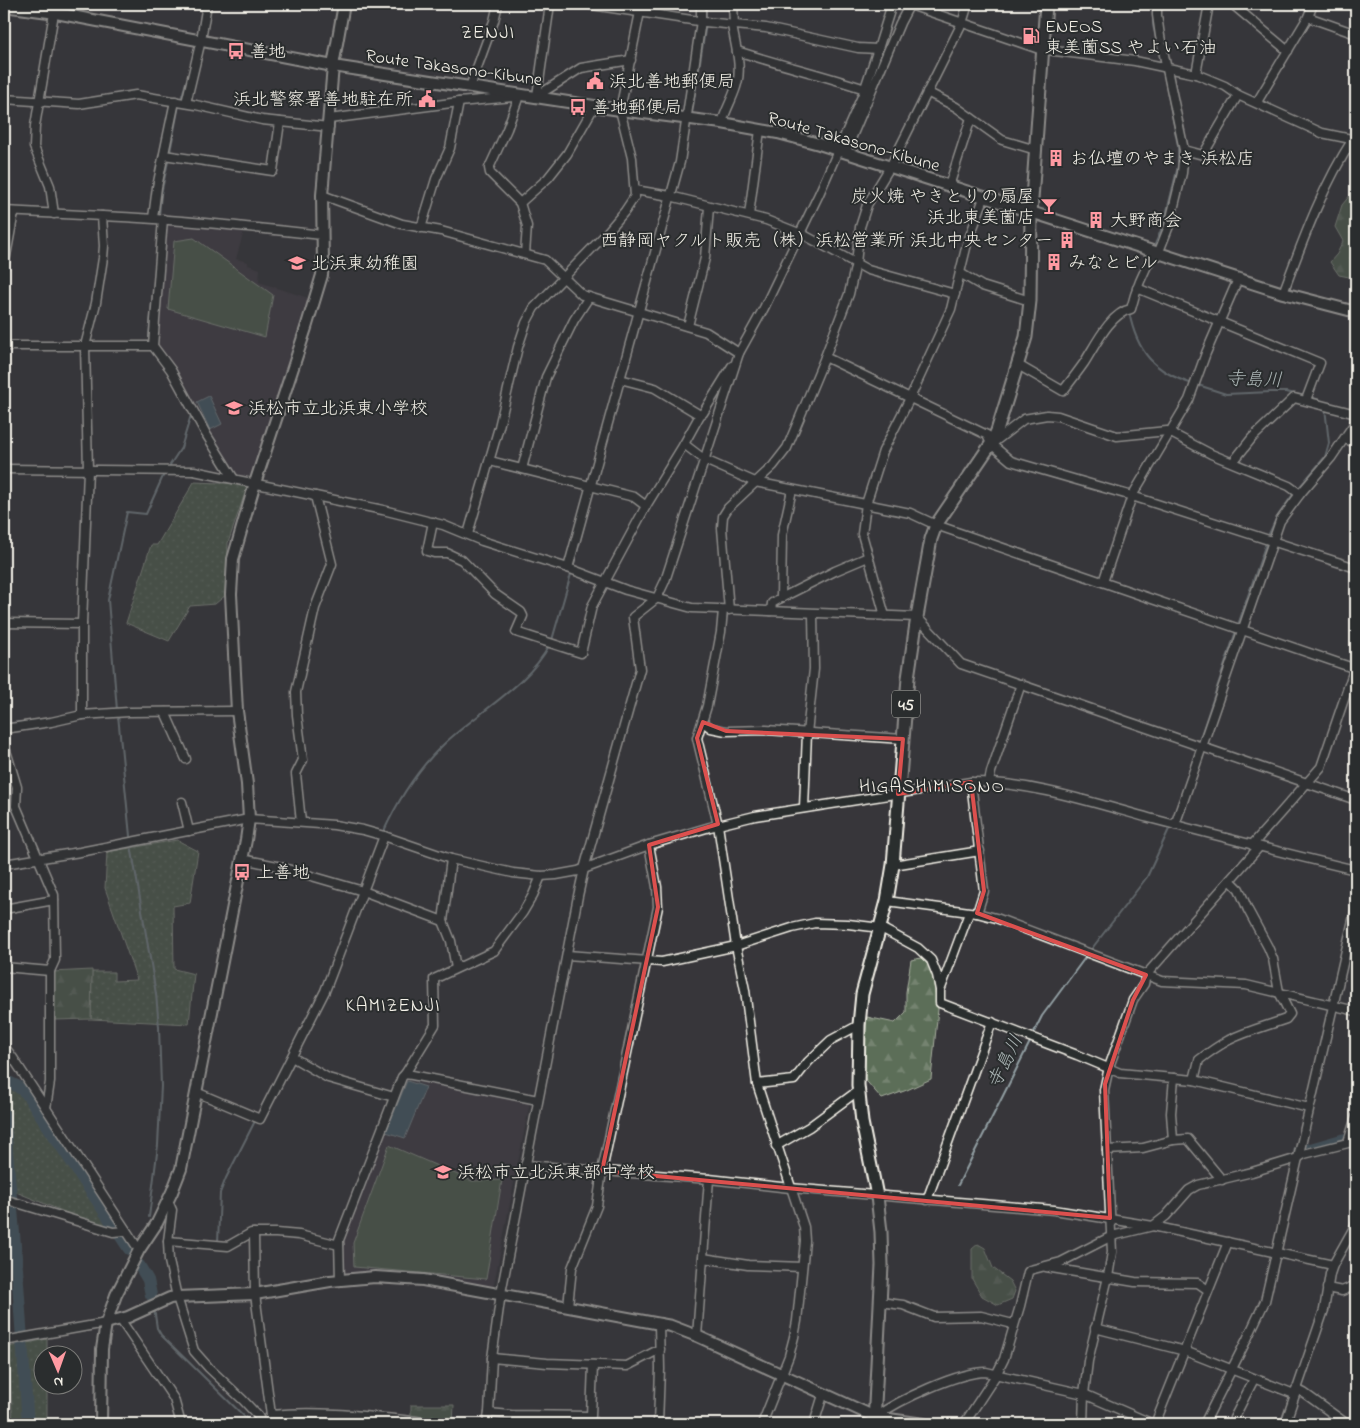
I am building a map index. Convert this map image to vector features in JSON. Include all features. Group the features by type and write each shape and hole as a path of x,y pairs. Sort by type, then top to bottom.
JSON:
{"main road":[{"name":"45","path":"874,1421 882,1232 858,1090 862,994 887,901 892,865 908,678 916,617 931,539 936,525 991,444 1026,337 1030,301 1031,213 1046,4"}],"street":[{"path":"186,103 201,40 207,4"},
{"path":"101,1424 102,1350 106,1323 116,1295 139,1250 157,1223 181,1169 249,819 247,784 237,711 232,574 238,540 255,483 317,295 323,263 322,195 333,66 344,4"},
{"path":"470,86 494,21 498,4"},
{"path":"537,96 550,4"},
{"path":"586,4 705,22 766,28 858,48 878,49"},
{"path":"568,568 672,197 705,22 701,4"},
{"path":"722,123 737,86 739,73 738,51 733,25 733,4"},
{"path":"841,152 865,89 892,4"},
{"path":"900,4 910,5 1043,50 1135,61 1196,74 1322,133 1355,140 1338,162 1314,211 1283,293"},
{"path":"762,1424 782,1376 794,1337 805,1241 804,1227 757,1084 745,990 736,946 718,825 697,738 703,722 726,610 723,516 728,508 773,466 786,448 825,357 849,294 860,227 867,205 890,167 962,23 968,4"},
{"path":"1018,365 1062,391 1078,372 1116,316 1129,310 1136,288 1169,226 1182,172 1184,150 1163,67 1157,4"},
{"path":"1196,74 1209,4"},
{"path":"1232,4 1288,51"},
{"path":"1257,102 1308,18 1313,4"},
{"path":"486,1424 489,1414 492,1358 501,1293 584,869 640,669 633,617 657,598 669,572 735,362 764,308 841,152 910,5"},
{"name":"Route Takasono-Kibune","path":"4,6 56,10 333,66 620,110 722,123 797,138 1238,279 1356,312"},
{"path":"54,214 50,186 34,147 35,126 56,10"},
{"path":"468,534 490,461 526,322 534,308 603,236 625,211 635,196 632,158 620,110 640,12"},
{"path":"1308,18 1356,34"},
{"path":"738,51 775,64 826,76 865,89"},
{"path":"4,99 78,104 136,95 186,103 262,120 329,123 459,102 537,96 581,68 631,60"},
{"path":"927,92 956,107 1002,140 1036,150"},
{"path":"1184,150 1203,156 1238,95"},
{"path":"519,96 507,129 489,168 490,173 520,203 527,226 525,254"},
{"path":"175,101 158,218 153,346 171,370 206,434 234,479"},
{"path":"421,228 436,179 450,148 459,102"},
{"path":"520,203 548,178 568,154 594,105"},
{"path":"949,186 971,118"},
{"path":"167,156 273,171 280,122"},
{"path":"749,215 760,130"},
{"path":"635,190 766,220 800,234 868,270 955,294"},
{"path":"322,195 402,224 441,231 545,260 582,295 706,332 739,353"},
{"path":"885,616 862,534 866,504 883,451 951,309 967,244 984,198"},
{"path":"688,326 705,258 710,207"},
{"path":"4,211 158,218 322,235"},
{"path":"4,267 14,212"},
{"path":"82,715 82,624 88,470 85,346 96,303 104,252 102,216"},
{"path":"960,273 982,286 1030,301"},
{"path":"1103,582 1132,496 1189,400 1206,353 1238,279"},
{"path":"1136,288 1320,363 1306,398"},
{"path":"522,469 546,377 574,320 588,297"},
{"path":"4,346 153,346"},
{"path":"825,357 987,435 991,444 1011,461 1132,496 1356,568"},
{"path":"433,522 427,551 434,553 447,552 462,560 495,594 521,612 523,616 516,632 581,653 592,606 646,506 700,415 735,362"},
{"path":"622,379 655,388 700,415"},
{"path":"1234,462 1252,438 1294,398 1306,398 1356,414"},
{"path":"991,444 1024,419 1047,415 1058,416 1117,436 1167,431 1211,454 1289,486 1297,493"},
{"path":"1174,825 1199,746 1280,521 1297,493 1331,458 1356,421"},
{"path":"1345,439 1356,443"},
{"path":"684,444 705,460 755,482 910,513 936,525 1356,667 1321,767 1255,846 1230,880 1146,975 1144,984 1133,1000 1109,1067 1104,1090 1112,1252 1108,1277 1088,1360 1083,1424"},
{"path":"490,461 634,497 646,506"},
{"path":"4,469 194,471 433,522 482,541 606,581 626,590 692,608 916,617 962,664 1356,800"},
{"path":"781,598 782,535 792,490"},
{"path":"301,822 296,774 302,764 302,754 296,692 315,608 332,564 315,496"},
{"path":"771,611 772,603 835,571 868,557"},
{"path":"804,808 807,733 814,669 813,614"},
{"path":"4,623 82,624"},
{"path":"989,782 1021,684"},
{"path":"4,729 82,715 118,712 237,711"},
{"path":"165,712 186,759"},
{"path":"703,722 711,728 726,731 766,730 903,739"},
{"path":"4,744 17,788 16,806 54,895 55,960 50,971 50,1082 46,1108"},
{"path":"940,990 984,891 971,782"},
{"path":"4,864 80,852 249,819 334,825 384,836 451,859 513,873 541,876 556,875 584,869 649,846 755,816 971,782 989,782 1038,790 1356,870"},
{"path":"182,802 189,831"},
{"path":"196,1092 257,1118 292,1057 325,991 384,836"},
{"path":"568,1306 572,1268 596,1206 658,907 657,887 649,846"},
{"path":"892,865 980,851"},
{"path":"242,859 277,866 364,891 442,922"},
{"path":"451,859 442,922 451,941 456,968"},
{"path":"340,1280 338,1245 402,1077 406,1074 435,1025 434,979 494,950 523,912 541,876"},
{"path":"1194,1080 1198,1060 1228,1040 1286,1019 1290,1014 1279,992 1273,959 1268,947 1239,889 1230,880"},
{"path":"4,909 54,900"},
{"path":"887,901 996,918 1162,981 1246,985 1356,1011"},
{"path":"1204,1424 1264,1301 1356,907"},
{"path":"567,955 647,962 681,959 736,946 792,928 815,923 881,928 918,948 931,960 937,975 940,1003 1109,1067 1120,1073 1194,1080 1309,1108"},
{"path":"4,952 4,967 50,971"},
{"path":"927,1200 992,1022"},
{"path":"757,1084 794,1080 808,1062 831,1040 860,1025"},
{"path":"4,1046 46,1108 120,1231 139,1250"},
{"path":"292,1057 328,1078 394,1097"},
{"path":"406,1074 538,1100"},
{"path":"1173,1140 1171,1113 1174,1078"},
{"path":"776,1146 809,1127 858,1090"},
{"path":"964,1424 1004,1359 1028,1272 1061,1262 1112,1236 1153,1226 1166,1216 1189,1190 1198,1185 1222,1180 1352,1141 1356,1117"},
{"path":"1107,1150 1143,1148 1173,1140 1188,1139 1222,1180"},
{"path":"525,1165 709,1179 877,1196 1054,1210 1153,1226 1333,1265"},
{"path":"697,1336 709,1179"},
{"path":"4,1199 120,1231"},
{"path":"168,1201 172,1210 168,1241 169,1261 177,1297 194,1351 243,1400 263,1424 271,1415 316,1412 423,1422 424,1424"},
{"path":"1284,1424 1324,1310 1333,1265 1356,1224"},
{"path":"168,1241 228,1246 254,1233 299,1235 338,1245"},
{"path":"254,1233 255,1294 271,1415"},
{"path":"874,1421 895,1404 921,1392 975,1372 986,1372 1084,1394 1154,1424 1228,1242"},
{"path":"703,1258 748,1265 802,1267"},
{"path":"1044,1267 1060,1271 1090,1273 1135,1282 1198,1283 1208,1290"},
{"path":"4,1341 106,1323 177,1297 255,1294 340,1280 375,1277 424,1280 659,1323 697,1336 874,1421 924,1424"},
{"path":"1327,1288 1342,1291 1356,1286"},
{"path":"880,1302 903,1305 934,1317 981,1316 1013,1324"},
{"path":"120,1319 174,1399 182,1424"},
{"path":"658,1424 659,1323"},
{"path":"1095,1328 1185,1351 1254,1378 1295,1392 1304,1393 1348,1424"},
{"path":"492,1358 627,1366 660,1348"},
{"path":"589,1424 593,1365"},
{"path":"1231,1424 1254,1378"},
{"path":"814,1424 823,1395"},
{"path":"489,1414 591,1416"}],"highlighted area":[{"path":"703,722 726,731 903,739 898,794 971,782 984,891 977,913 1146,975 1133,1000 1105,1084 1110,1218 602,1171 658,907 649,845 718,824 697,738"}],"shaded area":[{"name":"浜松市立北浜東小学校","path":"164,223 244,231 236,259 248,262 248,265 260,269 259,282 311,299 252,475 245,477 233,475 155,340"},
{"name":"浜松市立北浜東部中学校","path":"407,1078 530,1102 493,1289 343,1276 343,1242"}],"green space":[{"path":"1356,188 1356,277 1354,278 1339,275 1330,262 1337,254 1343,241 1335,227 1342,205"},
{"path":"194,238 273,295 265,337 168,309 174,241"},
{"path":"194,482 248,484 228,543 227,594 215,604 190,606 169,641 126,623 151,545 157,545"},
{"path":"177,840 198,851 190,903 173,906 174,969 194,974 189,1024 91,1019 92,972 114,972 114,981 137,980 105,888 107,852"},
{"path":"921,958 931,968 938,1009 931,1079 882,1099 861,1075 867,1017 895,1023 906,1012 906,992 911,960"},
{"path":"92,970 91,1019 55,1020 52,972"},
{"path":"4,1076 22,1092 113,1232 4,1187"},
{"path":"389,1145 472,1181 502,1180 486,1279 354,1267 353,1243"},
{"path":"978,1244 985,1248 993,1268 1010,1281 1015,1291 1012,1299 998,1305 982,1296 972,1279 972,1249"},
{"path":"47,1339 47,1346 32,1346 32,1396 47,1396 47,1424 13,1424 8,1347"},
{"path":"411,1405 454,1405 453,1424 427,1424 424,1417 411,1415"}],"water":[{"path":"209,396 222,424 210,430 197,402"},
{"path":"407,1081 426,1087 405,1138 386,1132"}],"waterway":[{"path":"198,33 203,4"},
{"path":"706,4 706,20"},
{"name":"寺島川","path":"1153,4 1153,25 1162,65"},
{"path":"692,113 706,24"},
{"path":"181,99 192,63"},
{"name":"寺島川","path":"1154,247 1164,223 1178,166 1178,146 1163,69"},
{"path":"170,152 179,105"},
{"path":"684,159 690,124"},
{"path":"159,216 161,194 169,157"},
{"path":"643,311 667,224"},
{"path":"150,341 157,248"},
{"name":"寺島川","path":"1129,302 1133,288"},
{"name":"寺島川","path":"1129,312 1137,338 1149,358 1168,373 1193,384"},
{"path":"634,344 642,315"},
{"path":"595,484 623,383"},
{"name":"寺島川","path":"1198,385 1226,394 1286,392 1306,396"},
{"name":"寺島川","path":"1311,397 1322,401 1323,404"},
{"name":"寺島川","path":"1297,490 1325,457 1329,443 1325,408"},
{"path":"168,468 181,448 191,415 188,409"},
{"path":"117,710 108,600 127,512 146,514 164,474"},
{"name":"寺島川","path":"1268,536 1277,517 1294,493"},
{"path":"573,567 586,518"},
{"name":"寺島川","path":"1238,625 1266,543"},
{"path":"552,640 571,574"},
{"name":"寺島川","path":"1198,744 1236,631"},
{"path":"383,833 402,797 426,763 445,743 516,685 541,659 550,644"},
{"path":"87,710 110,710"},
{"path":"118,715 130,836"},
{"path":"4,724 39,720"},
{"name":"寺島川","path":"1173,820 1197,748"},
{"name":"寺島川","path":"1090,951 1147,877 1170,827"},
{"path":"131,845 156,994 159,1027 161,1086 158,1145 149,1217"},
{"name":"寺島川","path":"1032,1036 1042,1016 1087,955"},
{"name":"寺島川","path":"958,1185 1031,1040"},
{"path":"4,1080 26,1093 129,1249"},
{"path":"4,1114 28,1424"},
{"path":"218,1243 220,1193 255,1121"},
{"path":"1304,1149 1307,1150 1345,1139"},
{"path":"1294,1154 1295,1148"},
{"path":"139,1265 148,1280 151,1295"},
{"path":"151,1295 151,1302"},
{"path":"154,1308 157,1328 161,1335 252,1424"}],"place":[{"name":"ENEOS 東美薗SS やよい石油","path":"1031,36"},
{"name":"善地","path":"236,51"},
{"name":"浜北善地郵便局","path":"595,81"},
{"name":"浜北警察署善地駐在所","path":"427,99"},
{"name":"善地郵便局","path":"578,107"},
{"name":"お仏壇のやまき 浜松店","path":"1056,158"},
{"name":"炭火焼 やきとりの扇屋 浜北東美薗店","path":"1049,206"},
{"name":"大野商会","path":"1096,220"},
{"name":"西静岡ヤクルト販売（株）浜松営業所 浜北中央センター","path":"1067,240"},
{"name":"みなとビル","path":"1054,262"},
{"name":"北浜東幼稚園","path":"297,263"},
{"name":"浜松市立北浜東小学校","path":"234,408"},
{"name":"上善地","path":"242,872"},
{"name":"浜松市立北浜東部中学校","path":"443,1172"}],"district":[{"name":"ZENJI","path":"488,31"},
{"name":"HIGASHIMISONO","path":"932,785"},
{"name":"KAMIZENJI","path":"393,1004"}]}
